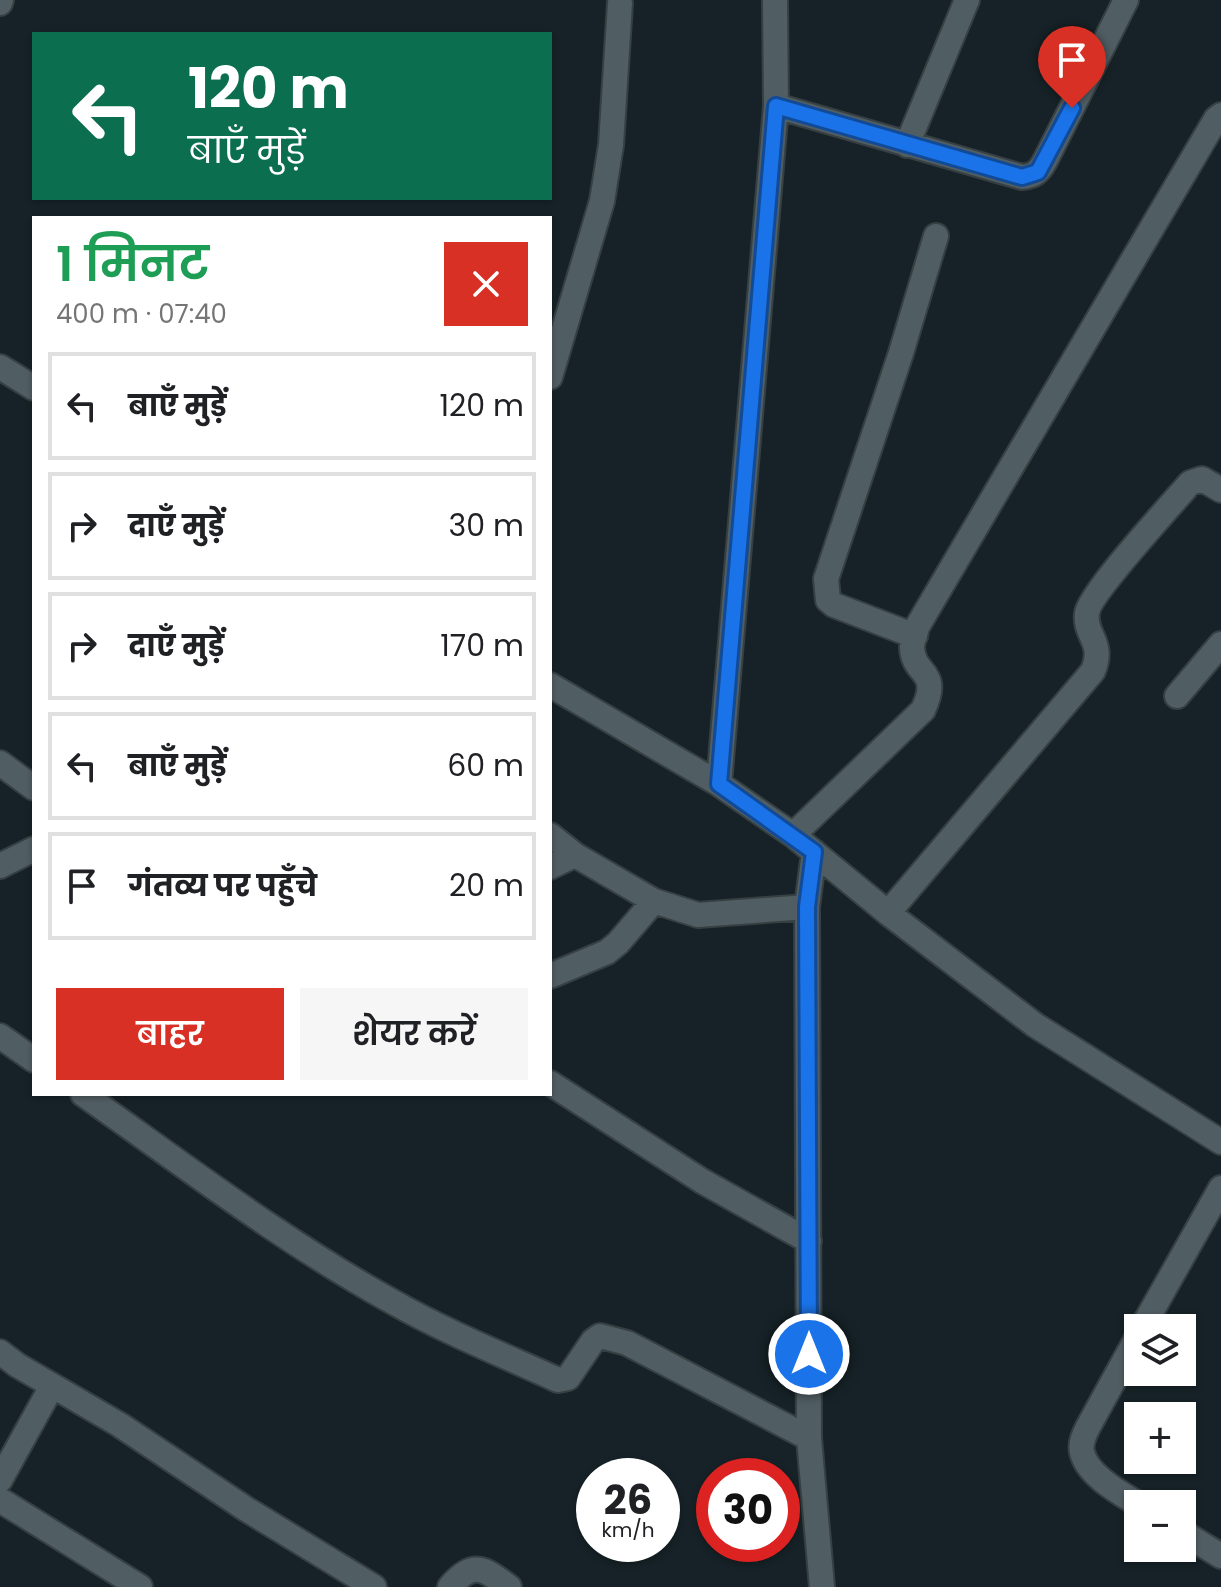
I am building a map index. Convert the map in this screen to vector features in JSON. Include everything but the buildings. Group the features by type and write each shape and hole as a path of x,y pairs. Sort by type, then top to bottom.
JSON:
{"street":[{"path":"719,784 776,106 775,0"},
{"path":"907,145 967,0"},
{"path":"776,106 1022,177 1038,172 1126,0"},
{"path":"552,370 602,201 611,145 620,3"},
{"path":"793,835 923,710 931,692 912,646 917,627 1221,115"},
{"path":"915,636 834,605 828,600 826,579 901,353 936,236"},
{"path":"0,367 32,387"},
{"path":"888,913 1093,671 1098,659 1097,644 1088,624 1087,613 1099,590 1190,483 1202,479 1221,490"},
{"path":"1177,696 1221,644"},
{"path":"552,686 719,784 793,835 888,913 1035,1025 1219,1136"},
{"path":"0,763 32,787"},
{"path":"552,837 575,855 654,901 698,915 807,907"},
{"path":"0,866 32,850"},
{"path":"814,852 807,907 809,1438 822,1587"},
{"path":"552,866 575,855"},
{"path":"552,975 607,952 654,901"},
{"path":"0,1036 32,1059"},
{"path":"552,1084 702,1181 809,1241"},
{"path":"86,1096 347,1275 446,1330 558,1380 568,1378 593,1341 600,1336 610,1337 809,1438"},
{"path":"1150,1314 1221,1188"},
{"path":"0,1352 374,1587"},
{"path":"1124,1361 1088,1427 1081,1451 1097,1474 1124,1494"},
{"path":"0,1480 52,1386"},
{"path":"0,1500 140,1587"},
{"path":"1196,1541 1221,1556"},
{"path":"450,1587 466,1571 477,1568 492,1574 509,1587"}],"route":[{"path":"809,1354 807,907 814,852 719,784 776,106 1022,177 1038,172 1072,108"}]}
